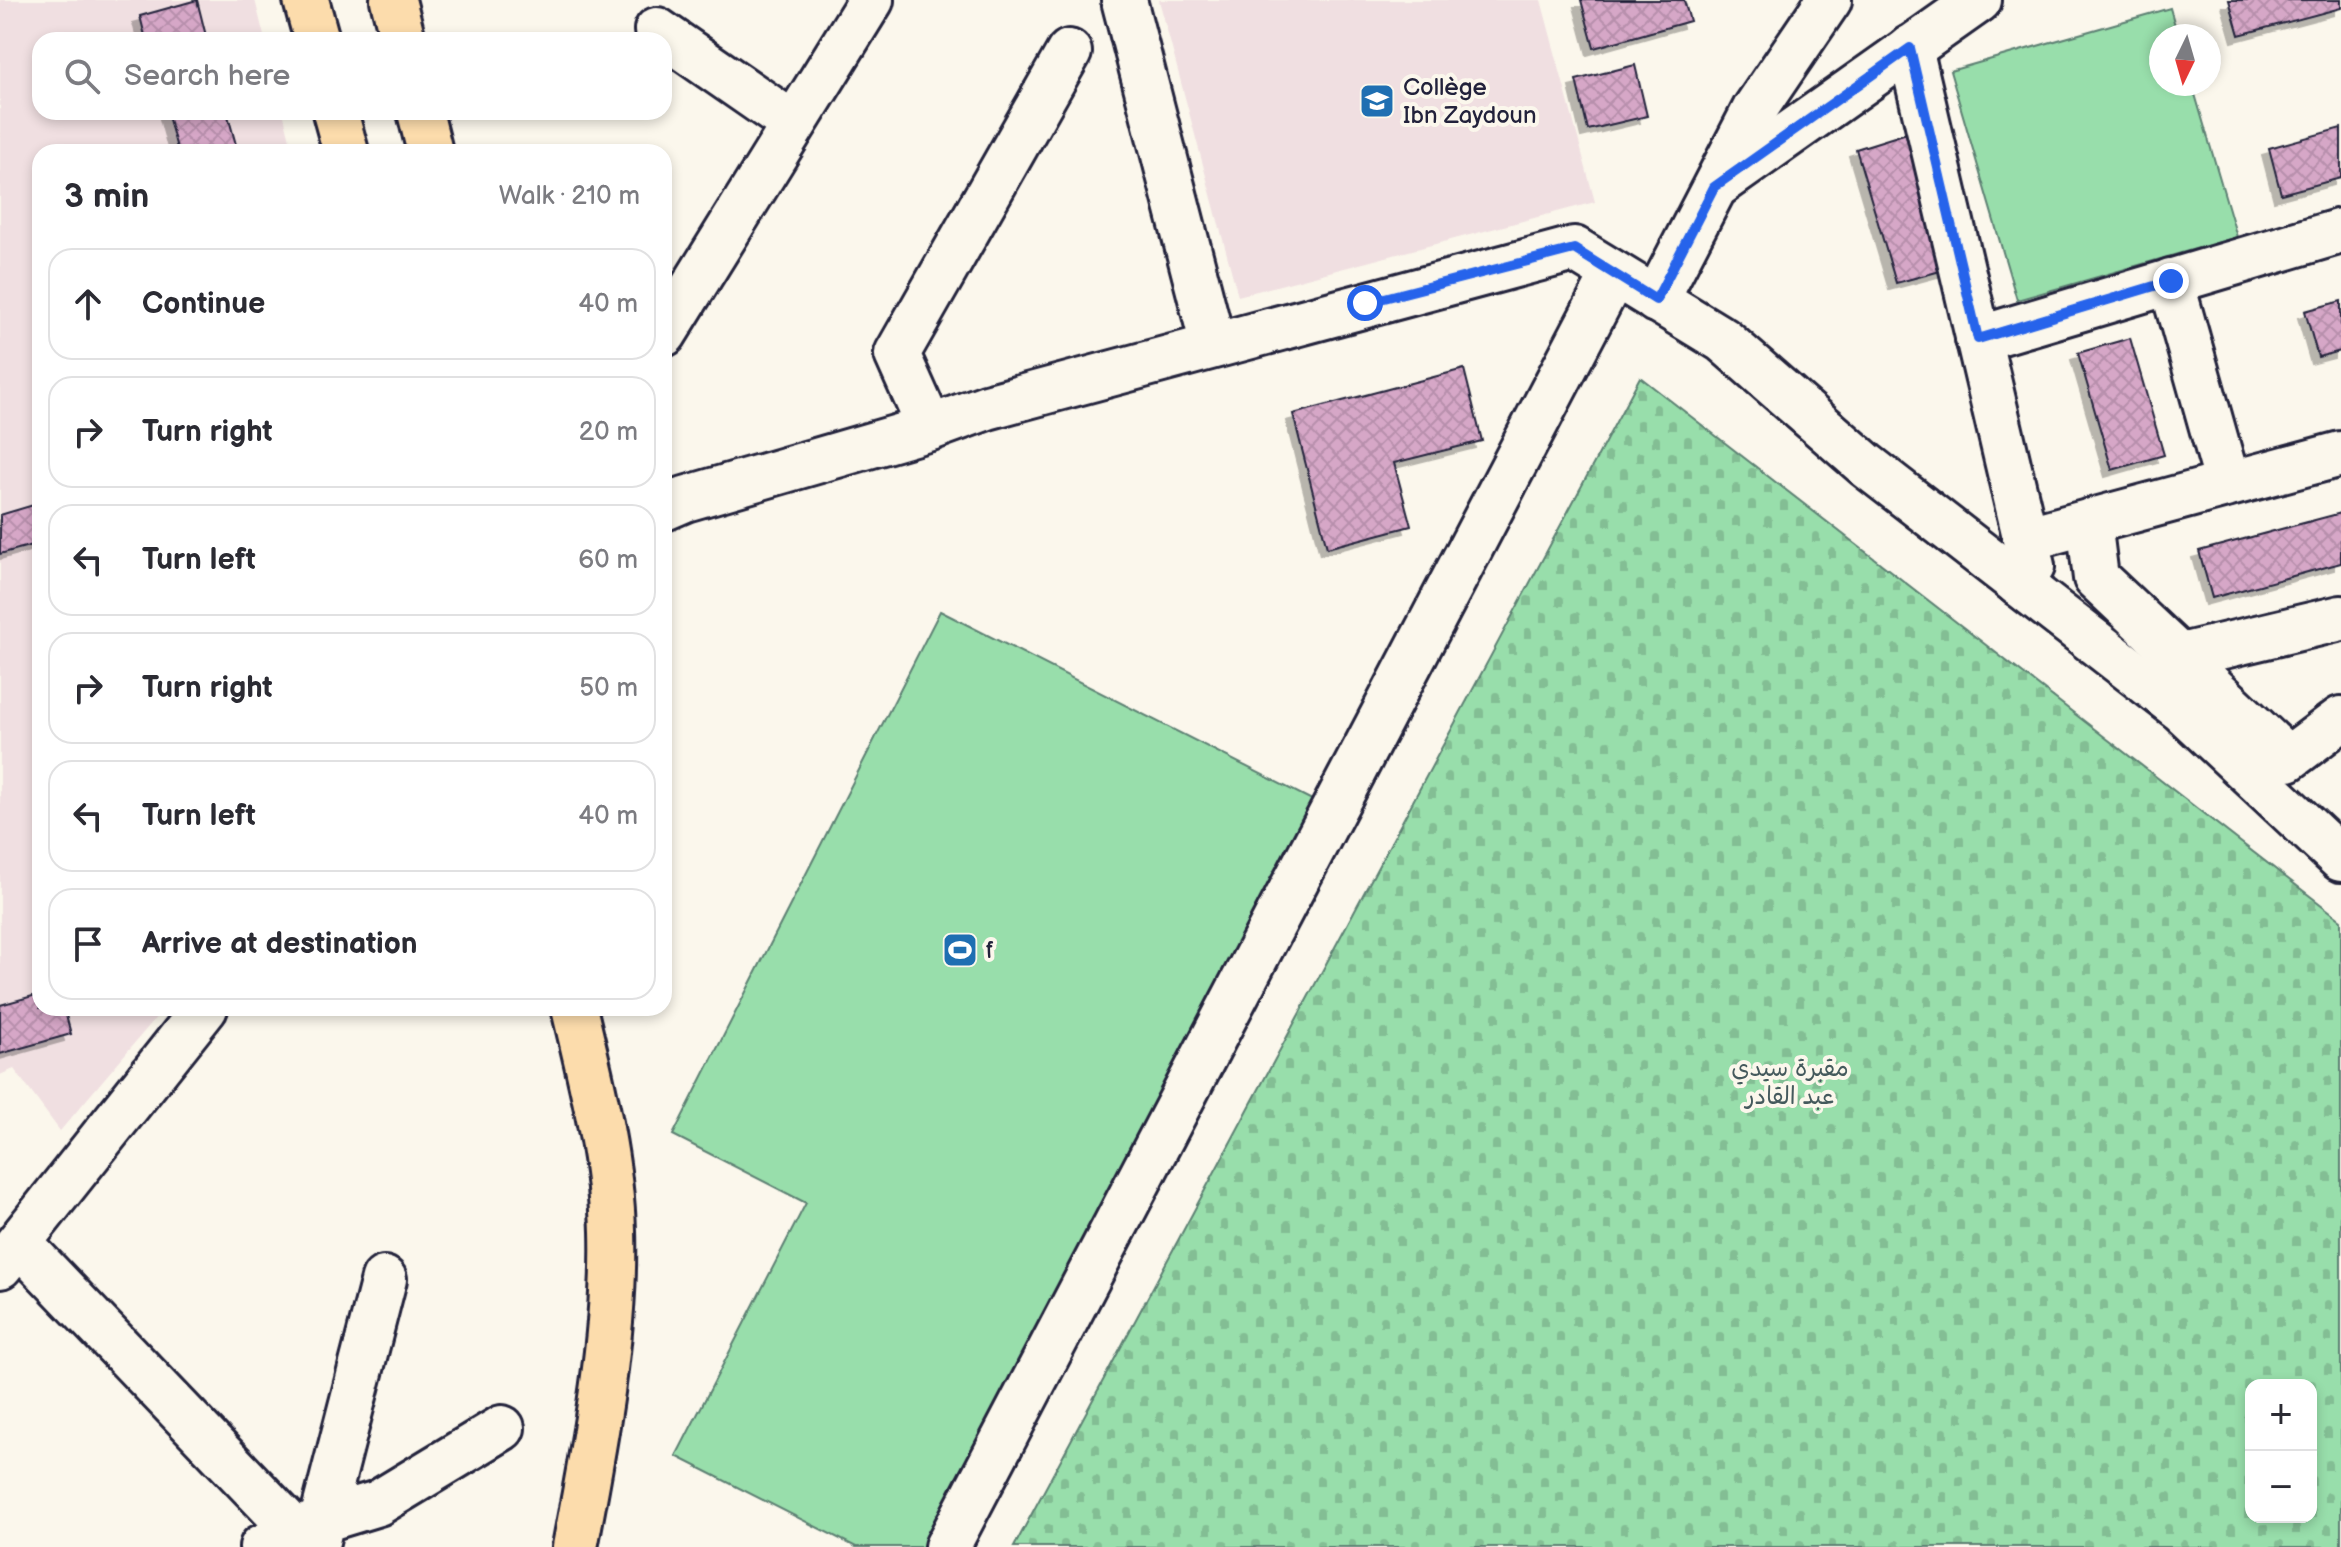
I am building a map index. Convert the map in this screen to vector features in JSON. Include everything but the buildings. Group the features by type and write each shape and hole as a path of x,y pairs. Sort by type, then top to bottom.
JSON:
{"main road":[{"path":"306,0 315,32"},
{"path":"393,0 401,32"},
{"path":"337,120 344,144"},
{"path":"422,120 428,144"},
{"path":"575,1547 607,1342 613,1231 602,1143 576,1016"}],"street":[{"path":"672,321 871,0"},
{"path":"1124,0 1213,345"},
{"path":"1656,300 1755,109 1829,0"},
{"path":"1714,187 1979,0"},
{"path":"672,40 793,124"},
{"path":"1910,48 1978,339 2025,563"},
{"path":"930,428 897,354 1069,52"},
{"path":"1978,339 2341,231"},
{"path":"672,505 930,428 987,407 1574,249 1723,340 1866,465 2025,563 2341,859"},
{"path":"947,1547 1614,274"},
{"path":"2171,281 2228,484"},
{"path":"2025,563 2089,522 2341,454"},
{"path":"2089,522 2096,578"},
{"path":"2025,563 2096,578 2288,759 2341,719"},
{"path":"2177,657 2341,618"},
{"path":"199,1016 10,1255 298,1536"},
{"path":"298,1536 384,1279"},
{"path":"298,1536 378,1503 502,1428"}],"shaded area":[{"path":"0,0 255,0 263,32 32,32 32,120 285,120 291,144 32,144 32,1016 157,1016 60,1131 14,1069 0,1075"},
{"name":"Collège Ibn Zaydoun","path":"1159,0 1541,0 1595,202 1238,296"}],"green space":[{"path":"2170,8 2175,24 2149,24 2149,96 2196,96 2237,237 2017,300 1950,71"},
{"name":"مقبرة سيدي عبد القادر","path":"1640,377 2341,920 2341,1547 1014,1547"},
{"name":"f","path":"940,611 1316,802 936,1547 856,1547 676,1456 806,1203 673,1135"}],"place":[{"name":"Collège Ibn Zaydoun","path":"1377,101"},
{"name":"f","path":"960,950"}],"route":[{"path":"1365,303 1574,249 1656,300 1714,187 1910,48 1978,339 2171,281"}]}
